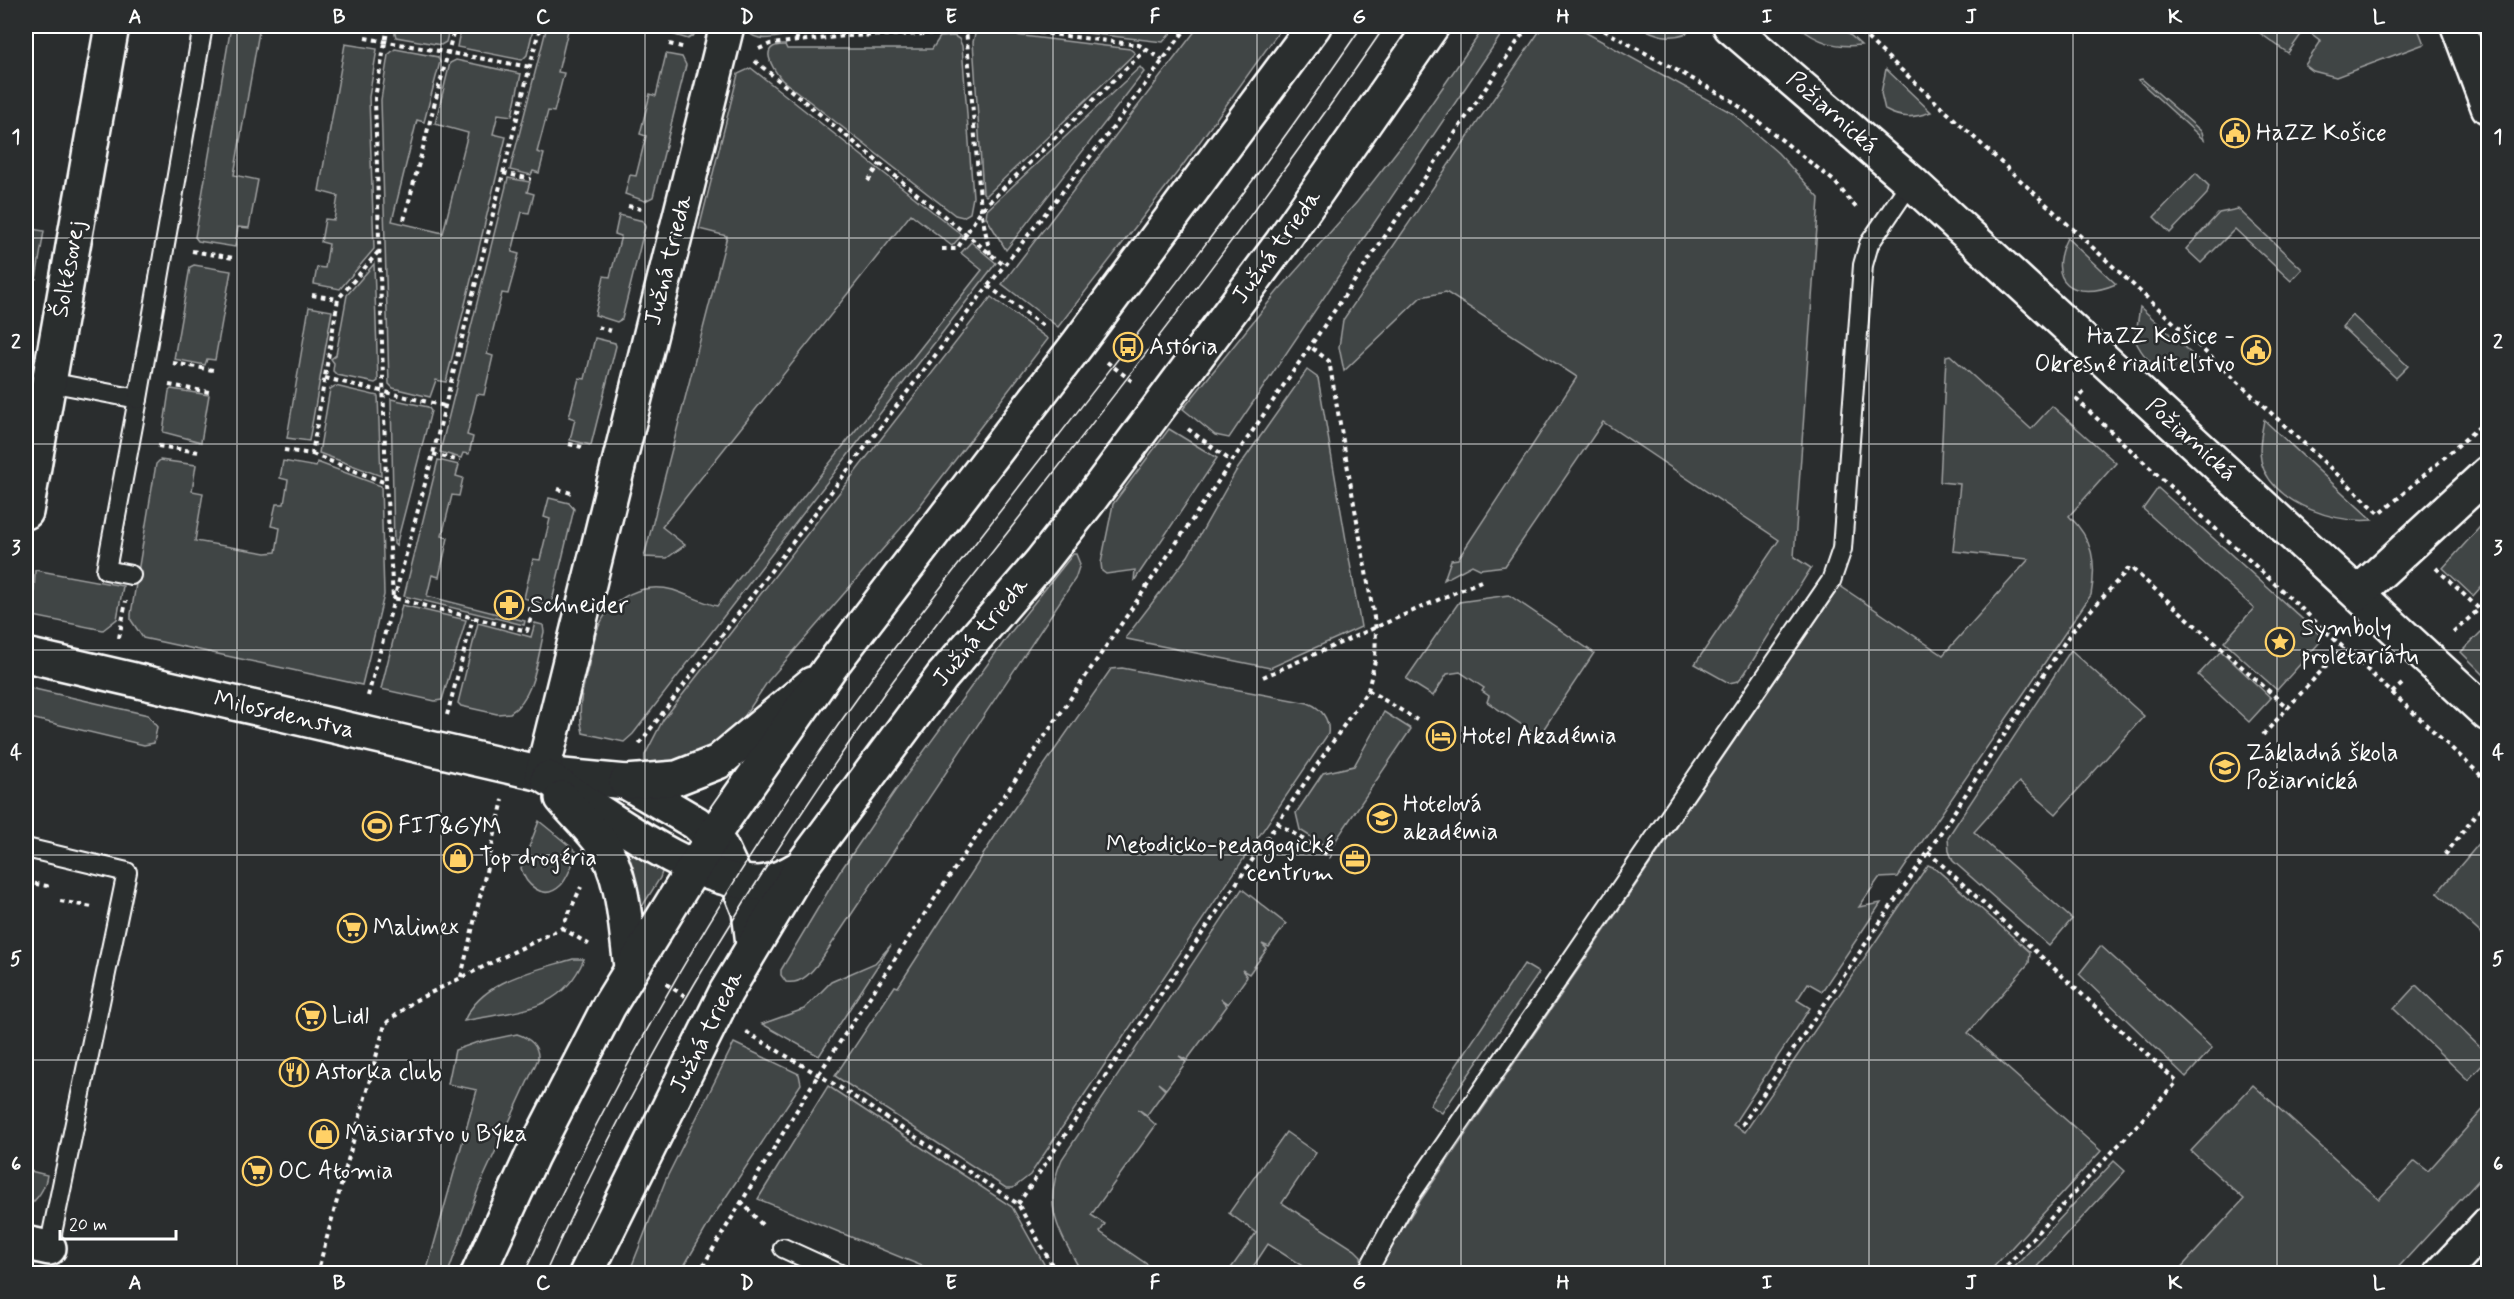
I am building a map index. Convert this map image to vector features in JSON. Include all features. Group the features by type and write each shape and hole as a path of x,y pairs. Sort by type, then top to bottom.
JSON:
{"street":[{"name":"Šoltésovej","path":"26,512 112,26"},
{"name":"Južná trieda","path":"542,774 727,26"},
{"path":"478,1274 532,1156 631,966 712,838 829,669 1077,345 1314,26"},
{"name":"Južná trieda","path":"586,1274 726,992 801,867 897,734 942,677 1041,562 1282,242 1432,26"},
{"path":"1411,57 1451,26"},
{"name":"Požiarnická","path":"1730,26 1911,182 2488,714"},
{"path":"2458,26 2488,107"},
{"path":"2358,593 2488,473"},
{"name":"Milosrdenstva","path":"26,655 542,774 626,782 677,777 718,762 829,669"},
{"path":"542,774 602,845 618,885 631,966"},
{"path":"542,774 693,867 737,881 767,882 784,877 801,867"},
{"name":"Milosrdenstva","path":"626,782 687,818 721,847 749,911 753,944"},
{"path":"2441,1274 2488,1224"}],"lane":[{"path":"131,575 106,570 203,26"},
{"path":"1366,1274 1404,1204 1831,581 1842,549 1863,265 1869,244 1911,182"},
{"path":"49,382 138,399"},
{"path":"26,848 127,872 37,1246"},
{"path":"783,1248 840,1274"}],"path":[{"path":"388,26 375,98 387,483 393,598"},
{"path":"404,220 455,26"},
{"path":"368,697 433,454 540,26"},
{"path":"796,41 801,26"},
{"path":"755,51 770,44 796,41 846,36 926,34 986,26 1148,48 1163,60"},
{"path":"626,782 643,735 1188,26"},
{"path":"698,1274 818,1075 947,880 1528,26"},
{"path":"1596,26 1731,100 1834,182 1853,207 1881,224"},
{"path":"1854,26 2380,514 2488,618"},
{"path":"967,27 981,210 990,254"},
{"path":"365,38 530,67"},
{"path":"942,249 957,249 981,210 1148,48"},
{"path":"747,55 1005,266"},
{"path":"868,181 880,164"},
{"path":"503,173 531,179"},
{"path":"187,250 233,258"},
{"path":"312,454 338,300 379,250"},
{"path":"988,286 1055,334 1104,360 1139,387 1158,407 1231,461"},
{"path":"312,295 338,300"},
{"path":"1018,1204 1368,690 1375,661 1376,629 1329,361 1311,347"},
{"path":"167,362 213,370"},
{"path":"325,378 445,406"},
{"path":"164,384 209,392"},
{"path":"2091,385 2077,400 2488,782"},
{"path":"2380,514 2488,419"},
{"path":"153,445 199,452"},
{"path":"284,450 312,454 387,483"},
{"path":"433,454 460,461"},
{"path":"1742,1125 1928,852 2072,631 2130,567 2288,708"},
{"path":"1263,677 1481,581"},
{"path":"393,598 527,631 530,610 554,616"},
{"path":"2392,693 2488,598"},
{"path":"447,715 473,618"},
{"path":"2263,735 2343,647"},
{"path":"1368,690 1417,720"},
{"path":"461,978 504,797 496,795"},
{"path":"2445,855 2488,800"},
{"path":"1277,823 1331,857"},
{"path":"317,1274 385,1024 414,1001 562,928 602,845"},
{"path":"1928,852 2177,1083 1999,1274"},
{"path":"26,882 47,886 46,890"},
{"path":"60,901 81,905"},
{"path":"818,1075 1018,1204 1057,1274"},
{"path":"741,1201 783,1248"}],"shaded area":[{"path":"231,26 260,26 234,175 258,180 249,228 238,227 235,247 198,241 195,237"},
{"path":"393,26 450,26 446,42 441,45 396,37"},
{"path":"461,26 534,26 527,55 522,60 457,47"},
{"path":"547,26 569,26 558,72 564,73 554,112 548,111 537,152 544,154 539,173 533,171 531,175 510,170"},
{"path":"667,26 696,26 694,35 688,39 665,32"},
{"path":"750,26 800,26 794,34 758,38 748,32"},
{"path":"1025,26 1177,26 1163,42"},
{"path":"1199,26 1283,26 1183,165 1058,327 1002,284"},
{"path":"1485,26 1507,26 1229,438 1215,435 1183,409 1277,292 1357,202 1411,133"},
{"path":"1543,26 1574,26 1732,113 1778,153 1819,198 1794,557 1811,568 1738,681 1729,683 1695,664 1779,540 1603,422 1505,566 1480,569 1472,565 1444,580 1451,560 1458,559 1577,377 1446,292 1421,297 1344,371 1339,347 1343,320"},
{"path":"1638,26 1678,26 1687,33 1662,36"},
{"path":"1797,26 1840,26 1861,45 1843,46 1827,43"},
{"path":"2250,26 2417,26 2424,44 2336,77 2313,71 2305,65 2321,41 2305,29 2288,53"},
{"path":"982,31 1130,49 1135,53 986,196 983,193 973,42 975,34"},
{"path":"954,36 959,39 962,46 973,197 970,213 963,217 955,215 782,80 769,58 771,48 776,46 785,45 787,49 932,49 940,37"},
{"path":"345,44 377,49 369,97 374,249 340,289 314,284 317,267 325,268 329,244 321,242 325,219 334,220 338,196 319,191"},
{"path":"395,49 438,57 440,62 424,122 417,120 392,221 443,233 468,133 435,124 450,63 456,60 521,74 512,116 498,114 493,134 506,137 446,382 436,380 430,397 393,388 389,384 381,100 388,55"},
{"path":"666,54 682,57 686,65 653,197 645,201 625,194 630,175 636,176 646,136 640,134 650,94 656,96"},
{"path":"1140,67 1144,72 1006,250 986,217 987,210"},
{"path":"751,68 962,235 952,246 911,214 662,527 685,545 667,558 644,557 727,236 699,229 738,74"},
{"path":"1886,69 1931,112 1908,117 1885,110 1881,93"},
{"path":"2142,79 2202,132 2204,140 2138,80"},
{"path":"2196,173 2209,186 2207,194 2170,233 2154,217"},
{"path":"508,178 530,182 527,192 534,194 529,213 522,212 512,252 519,254 508,294 502,293 487,354 493,356 484,395 477,394 467,435 473,437 469,454 463,453 461,458 440,452"},
{"path":"2238,209 2302,269 2291,281 2235,229 2201,263 2186,249 2219,213"},
{"path":"619,215 643,221 645,227 622,319 617,322 595,315 604,276 610,277 621,236 615,234"},
{"path":"26,228 44,231 36,279 26,278"},
{"path":"2067,238 2116,284 2088,291 2076,289 2068,284 2062,277 2059,266"},
{"path":"971,242 996,263 633,734 624,742 583,733 580,714 583,687 596,633 606,614 621,599 640,590 651,588 673,590 717,606 982,270 961,253"},
{"path":"374,264 378,381 375,383 337,375 333,371 334,363 331,359 336,355 347,295"},
{"path":"194,265 231,271 215,360 207,359 205,365 174,359 190,267"},
{"path":"991,297 1048,339 915,512 768,681 740,723 712,747 688,758 645,765 645,755 663,720"},
{"path":"309,307 332,311 309,441 287,438"},
{"path":"2140,307 2207,368 2195,372 2174,373 2156,367 2148,360 2135,340"},
{"path":"2352,315 2408,366 2396,378 2342,327"},
{"path":"595,338 615,343 616,346 591,445 570,440 575,419 569,417 579,378 585,379"},
{"path":"1950,355 2031,429 2052,406 2116,463 2069,516 2083,534 2091,552 2093,583 2091,595 1898,877 1879,878 1859,907 1881,903 1822,991 1808,983 1797,1000 1810,1008 1733,1125 1745,1132 1928,865 1935,868 2030,952 2029,963 1968,1033 2101,1151 1988,1273 1374,1274 1416,1207 1840,586 1943,655 2029,559 1953,551 1960,484 1940,482 1946,356"},
{"path":"1307,370 1318,378 1361,627 1270,668 1127,639 1126,637 1188,556 1236,471"},
{"path":"335,386 378,396 381,476 319,453 330,389"},
{"path":"171,389 209,395 201,442 163,432"},
{"path":"391,399 428,407 431,411 396,546 394,544"},
{"path":"2264,420 2372,520 2342,519 2311,510 2283,493 2272,483 2264,470 2261,458 2260,445"},
{"path":"1169,429 1217,458 1134,581 1135,570 1106,574 1102,571 1101,563 1113,504"},
{"path":"160,460 196,465 192,491 203,493 195,541 266,553 276,552 280,528 271,526 276,504 284,504 288,480 280,478 283,461 316,467 317,462 381,486 384,595 362,685 143,638 131,620 131,614 156,464"},
{"path":"438,460 459,465 456,476 463,478 459,496 452,495 442,536 448,538 439,577 432,575 427,596 525,621 524,625 404,596"},
{"path":"2158,488 2321,636 2321,641 2277,690 2224,642 2254,608 2143,509"},
{"path":"549,498 569,503 574,509 552,601 546,605 524,598 533,559 540,560 550,519 544,517"},
{"path":"2488,518 2488,579 2473,596 2443,568"},
{"path":"1073,554 1076,554 1080,564 1075,579 823,957 803,979 786,982 781,975 781,970 839,873 895,791 1011,632"},
{"path":"35,570 123,586 117,619 103,630 33,616"},
{"path":"1509,595 1594,653 1539,736 1487,702 1489,696 1482,691 1484,688 1460,672 1447,674 1433,696 1406,679 1459,602"},
{"path":"402,605 466,620 442,700 435,701 381,689"},
{"path":"478,623 531,637 535,623 543,625 544,632 534,677 525,697 510,713 497,714 461,706 458,703"},
{"path":"2481,632 2488,632 2488,679 2461,652"},
{"path":"2071,650 2144,716 2056,814 2019,782 1974,832 2072,919 2049,946 1953,861 1949,851 1948,837"},
{"path":"2221,651 2271,698 2249,722 2198,675"},
{"path":"1122,668 1308,703 1324,715 1328,724 1328,734 1030,1175 1013,1188 1006,1188 835,1076 895,986 898,987 999,830 1111,669"},
{"path":"26,687 148,715 157,727 154,743 144,745 26,717"},
{"path":"1384,712 1411,729 1330,849 1300,830 1296,813 1323,773 1354,766"},
{"path":"539,821 577,852 563,883 547,892 541,892 531,885 521,868"},
{"path":"2488,833 2488,940 2437,893"},
{"path":"625,842 664,866 660,878 635,918 621,850"},
{"path":"1242,889 1286,924 1269,947 1262,944 1267,949 1249,974 1242,970 1247,977 1228,1004 1221,999 1227,1006 1187,1060 1179,1056 1186,1062 1166,1089 1158,1083 1165,1090 1147,1115 1138,1109 1156,1125 1091,1215 1105,1224 1100,1232 1148,1265 1142,1273 1082,1273 1060,1231 1053,1205 1053,1191 1062,1159"},
{"path":"891,945 819,1056 762,1024 804,1009 831,982 875,963"},
{"path":"2101,946 2212,1048 2186,1077 2079,974"},
{"path":"573,959 584,959 574,977 563,990 549,1000 518,1011 464,1021 472,1007 496,987 526,973"},
{"path":"1524,964 1539,973 1442,1113 1430,1105"},
{"path":"2416,985 2488,1055 2488,1059 2468,1080 2394,1009"},
{"path":"517,1034 532,1043 537,1050 538,1059 479,1187 448,1273 426,1273 477,1090 448,1084 455,1050"},
{"path":"734,1043 799,1074 801,1084 712,1218 680,1273 629,1273 666,1179"},
{"path":"2253,1085 2379,1199 2415,1161 2428,1171 2488,1104 2488,1170 2393,1273 2176,1273 2244,1199 2191,1151"},
{"path":"828,1086 1012,1207 1049,1273 939,1273 758,1199"},
{"path":"1286,1132 1316,1153 1282,1203 1355,1250 1361,1256 1362,1265 1356,1273 1313,1273 1268,1244 1249,1273 1227,1274 1256,1233 1229,1213"},
{"path":"2114,1161 2125,1171 2031,1273 2009,1273"},
{"path":"26,1170 47,1175 40,1194 26,1209"}],"tram line":[{"path":"524,1274 599,1119 640,1042 727,894 821,749 871,679 1199,253 1362,26"},
{"path":"545,1274 618,1122 700,974 744,902 837,761 923,641 1217,260 1385,26"}],"place":[{"name":"HaZZ Košice","path":"2235,133"},
{"name":"Astória","path":"1128,347"},
{"name":"HaZZ Košice - Okresné riaditeľstvo","path":"2256,350"},
{"name":"Schneider","path":"509,605"},
{"name":"Symboly proletariátu","path":"2280,642"},
{"name":"Hotel Akadémia","path":"1441,736"},
{"name":"Základná škola Požiarnická","path":"2225,767"},
{"name":"Hotelová akadémia","path":"1382,818"},
{"name":"FIT&GYM","path":"377,826"},
{"name":"Top drogéria","path":"458,858"},
{"name":"Metodicko-pedagogické centrum","path":"1355,859"},
{"name":"Malimex","path":"352,928"},
{"name":"Lidl","path":"311,1016"},
{"name":"Astorka club","path":"294,1072"},
{"name":"Mäsiarstvo u Býka","path":"324,1134"},
{"name":"OC Atomia","path":"257,1171"}]}
